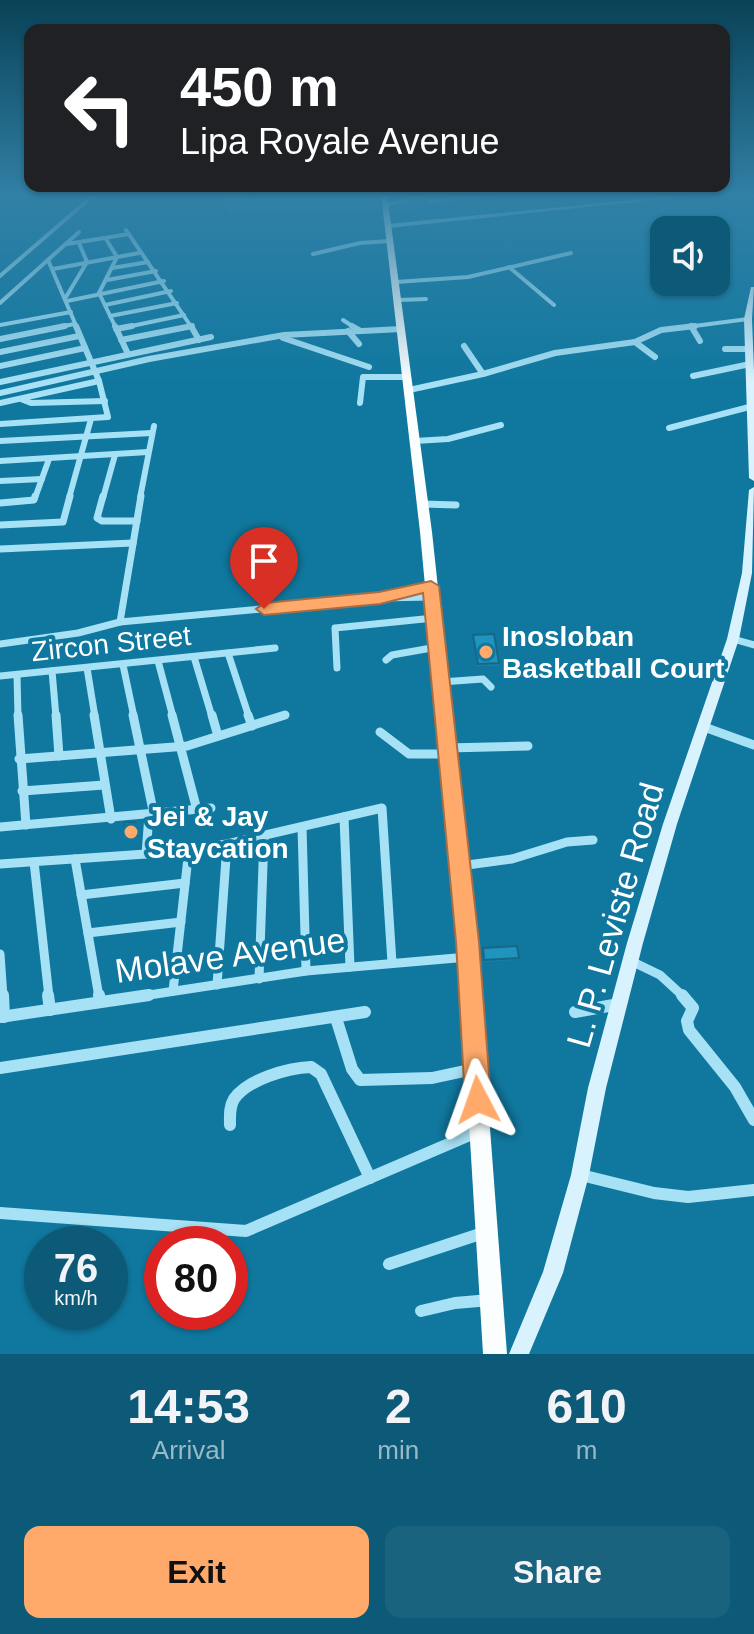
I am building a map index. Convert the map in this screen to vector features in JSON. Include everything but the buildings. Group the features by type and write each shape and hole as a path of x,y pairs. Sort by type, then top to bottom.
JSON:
{"highway":[{"path":"392,257 423,504 460,866 495,1354"}],"main road":[{"path":"754,289 748,319 754,478"},
{"name":"L. P. Leviste Road","path":"519,1354 553,1273 580,1175 597,1088 631,961 670,824 733,639 747,573 754,490"}],"street":[{"path":"0,276 22,257"},
{"path":"0,303 51,257"},
{"path":"85,257 87,262"},
{"path":"53,269 116,257"},
{"path":"99,293 117,257"},
{"path":"143,257 171,291 199,340"},
{"path":"396,282 468,277 552,257"},
{"path":"0,424 108,417 96,371 48,260"},
{"path":"66,299 87,262"},
{"path":"112,268 148,262"},
{"path":"509,267 554,305"},
{"path":"107,280 156,271"},
{"path":"66,299 164,281"},
{"path":"105,305 171,291"},
{"path":"99,293 128,354"},
{"path":"398,300 426,299"},
{"path":"110,316 177,303"},
{"path":"0,325 71,312"},
{"path":"116,329 184,315"},
{"path":"360,403 363,377 408,383 483,374 555,353 635,342 661,330 748,319"},
{"path":"343,320 360,330"},
{"path":"0,339 74,324"},
{"path":"121,340 192,326"},
{"path":"691,326 700,341"},
{"path":"0,393 180,352 278,336 401,329"},
{"path":"348,331 359,344"},
{"path":"0,352 79,336"},
{"path":"278,336 369,367"},
{"path":"0,382 211,337"},
{"path":"635,342 655,357"},
{"path":"464,346 483,374"},
{"path":"0,366 85,348"},
{"path":"725,349 749,349"},
{"path":"693,376 750,364"},
{"path":"0,403 99,381"},
{"path":"21,399 31,403 105,401"},
{"path":"669,428 753,406"},
{"path":"0,525 63,522 91,419"},
{"path":"415,441 446,440 501,425"},
{"path":"0,441 87,437 153,429 120,622"},
{"path":"0,461 148,452"},
{"path":"115,455 97,518 102,521 137,521"},
{"path":"0,503 34,500 49,459"},
{"path":"0,481 42,479"},
{"path":"423,504 456,505"},
{"path":"0,549 133,543"},
{"path":"0,644 120,622 431,592"},
{"path":"337,668 335,628 434,618"},
{"path":"733,639 754,645"},
{"path":"386,660 392,655 437,647"},
{"name":"Zircon Street","path":"0,676 275,648"},
{"path":"228,653 252,726"},
{"path":"194,657 218,736"},
{"path":"158,661 197,810"},
{"path":"123,665 152,815 146,854"},
{"path":"87,668 98,753 111,819"},
{"path":"52,671 59,756"},
{"path":"17,675 19,759 26,825"},
{"path":"441,682 483,679 491,687"},
{"path":"19,759 180,748 285,715"},
{"path":"704,727 754,745"},
{"path":"380,732 409,754 528,746"},
{"path":"22,791 104,785"},
{"path":"0,827 211,808"},
{"path":"0,864 146,854 227,844 382,808 392,963"},
{"path":"344,817 350,967"},
{"path":"302,827 306,971"},
{"path":"259,979 264,836"},
{"path":"460,866 512,859 567,842 593,840"},
{"path":"217,985 227,844"},
{"path":"173,991 189,849"},
{"path":"75,859 100,1001"},
{"path":"34,862 50,1010"},
{"path":"81,895 185,883"},
{"path":"88,933 181,922"},
{"path":"0,954 2,1017"},
{"name":"Molave Avenue","path":"2,1017 306,971 468,957"},
{"path":"631,961 668,981 691,1003 693,1008 687,1021 689,1030 735,1087 754,1120"},
{"path":"575,1012 620,1004"},
{"path":"0,1068 365,1012"},
{"path":"336,1018 352,1069 360,1080 432,1078 476,1068"},
{"path":"230,1125 231,1107 237,1095 285,1069 311,1067 321,1074 370,1178"},
{"path":"0,1213 246,1231 480,1131"},
{"path":"580,1175 654,1193 688,1197 754,1190"},
{"path":"389,1264 486,1232"},
{"path":"421,1311 455,1303 491,1300"}],"place":[{"name":"Inosloban Basketball Court","path":"486,652"},
{"name":"Jei & Jay Staycation","path":"131,832"}],"route":[{"path":"264,609 380,598 403,590 431,586 467,942 478,1100"}]}
